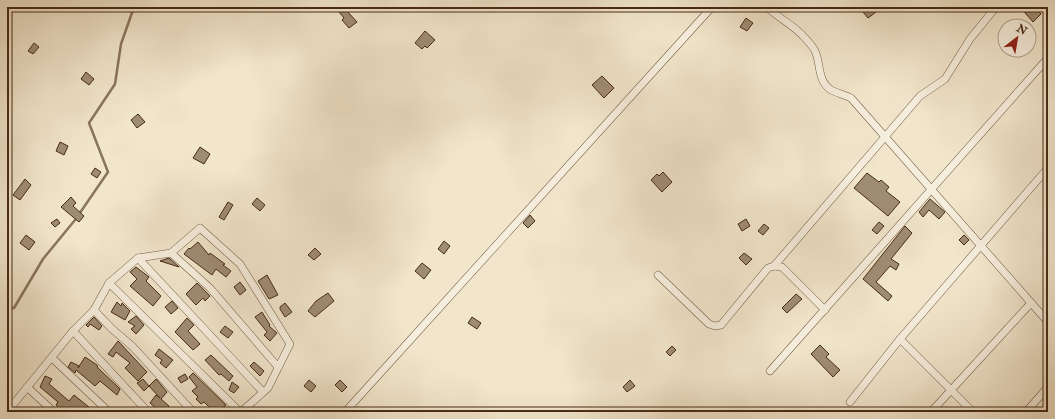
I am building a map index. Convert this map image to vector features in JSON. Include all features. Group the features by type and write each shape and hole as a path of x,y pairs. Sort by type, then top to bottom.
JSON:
{"street":[{"path":"346,412 712,7"},
{"path":"767,7 776,16 802,34 814,50 819,64 820,74 830,89 851,98 1048,322"},
{"path":"774,266 920,96 945,79 970,39 996,7"},
{"path":"770,372 1048,58"},
{"path":"850,402 900,339 1048,168"},
{"path":"7,412 73,331 94,310 109,283 138,258 171,253 200,228 240,264 290,344 268,388 241,412 109,283"},
{"path":"171,253 210,288 278,367"},
{"path":"138,258 263,392"},
{"path":"658,275 709,324 715,326 721,325 768,268 774,266 782,267 825,310"},
{"path":"931,412 1031,303"},
{"path":"94,310 111,328 132,346 193,412"},
{"path":"73,331 148,412"},
{"path":"900,339 952,389 973,412"},
{"path":"52,358 109,412"},
{"path":"27,387 54,412"},
{"path":"1026,412 1048,387"}],"building":[{"path":"335,7 351,7 347,11 357,22 349,28 342,20 344,18"},
{"path":"869,7 876,12 868,18 863,12"},
{"path":"1020,7 1035,7 1041,14 1037,18 1030,18"},
{"path":"746,18 753,23 747,31 740,27"},
{"path":"425,31 435,40 427,48 425,46 422,49 415,43"},
{"path":"34,43 39,47 33,54 28,51"},
{"path":"86,72 94,79 89,85 81,79"},
{"path":"602,76 614,88 604,98 592,85"},
{"path":"138,114 145,122 137,128 131,120"},
{"path":"60,142 68,146 64,155 56,151"},
{"path":"200,147 210,154 204,164 193,158"},
{"path":"95,168 101,172 97,178 91,174"},
{"path":"663,172 672,182 662,192 651,180 657,174 659,176"},
{"path":"867,173 879,182 881,180 889,187 886,191 900,202 888,216 854,188"},
{"path":"25,179 31,185 20,200 13,195"},
{"path":"71,197 76,203 73,206 84,216 79,222 61,207"},
{"path":"257,198 265,205 260,211 252,204"},
{"path":"930,199 945,212 939,219 929,210 923,217 919,212"},
{"path":"228,202 233,205 224,220 219,217"},
{"path":"530,215 535,221 528,228 523,223"},
{"path":"57,219 60,223 55,227 51,223"},
{"path":"746,219 750,226 742,231 738,224"},
{"path":"879,222 884,226 877,234 872,230"},
{"path":"764,224 769,228 763,235 758,231"},
{"path":"905,226 912,233 891,259 899,264 896,270 890,266 876,282 892,296 888,301 863,279"},
{"path":"26,235 35,242 29,250 20,243"},
{"path":"964,235 969,240 964,245 959,240"},
{"path":"444,241 450,246 444,254 438,249"},
{"path":"198,242 209,255 210,253 225,264 223,265 231,271 226,277 216,269 212,275 184,254 189,248 190,249"},
{"path":"315,248 321,254 314,260 308,255"},
{"path":"744,253 752,259 746,265 739,258"},
{"path":"170,259 179,267 160,261"},
{"path":"422,263 431,270 424,279 415,271"},
{"path":"136,267 149,277 146,281 161,296 153,306 130,286 137,279 130,272"},
{"path":"267,275 278,295 269,299 258,281"},
{"path":"240,282 246,290 240,295 234,287"},
{"path":"197,283 210,296 205,301 203,298 196,305 186,294"},
{"path":"328,293 334,301 315,317 308,311 316,301"},
{"path":"796,294 802,299 787,313 782,308"},
{"path":"172,301 178,308 171,314 165,307"},
{"path":"117,302 121,306 122,303 130,311 125,320 111,312"},
{"path":"285,303 292,312 285,317 280,307"},
{"path":"262,312 270,325 269,326 277,333 270,341 264,335 267,332 255,317"},
{"path":"136,316 144,325 136,334 131,329 135,326 128,322"},
{"path":"94,317 102,326 99,330 90,324 88,327 86,325"},
{"path":"472,317 481,323 477,329 468,323"},
{"path":"187,318 194,325 188,331 200,344 193,350 175,332"},
{"path":"225,326 233,332 228,338 220,332"},
{"path":"118,341 147,372 138,381 125,368 130,363 116,352 113,357 108,354"},
{"path":"820,345 829,354 826,357 840,370 833,377 811,354"},
{"path":"672,346 676,350 670,356 666,352"},
{"path":"159,349 173,360 166,368 160,363 162,360 155,355"},
{"path":"211,355 233,376 229,381 221,374 219,375 205,360"},
{"path":"85,357 97,365 98,368 120,389 117,395 100,381 95,386 76,370 75,373 68,367 71,362 79,366 78,368"},
{"path":"254,362 264,371 260,376 250,366"},
{"path":"193,373 226,405 218,412 214,412 204,402 201,404 196,399 198,397 192,391 197,387 189,377"},
{"path":"185,374 188,379 181,383 178,378"},
{"path":"45,376 52,379 49,384 69,401 74,395 95,412 63,412 56,405 58,402 40,387"},
{"path":"143,379 149,386 144,391 137,383"},
{"path":"156,379 167,392 161,399 169,406 165,412 161,412 150,403 156,395 160,398 149,386"},
{"path":"309,380 316,386 311,392 304,386"},
{"path":"340,380 347,387 342,392 335,385"},
{"path":"630,380 635,386 627,392 623,387"},
{"path":"232,382 239,387 234,393 229,390"}],"waterway":[{"path":"7,309 14,308 43,259 75,220 108,172 89,123 115,84 121,44 134,7"}]}
